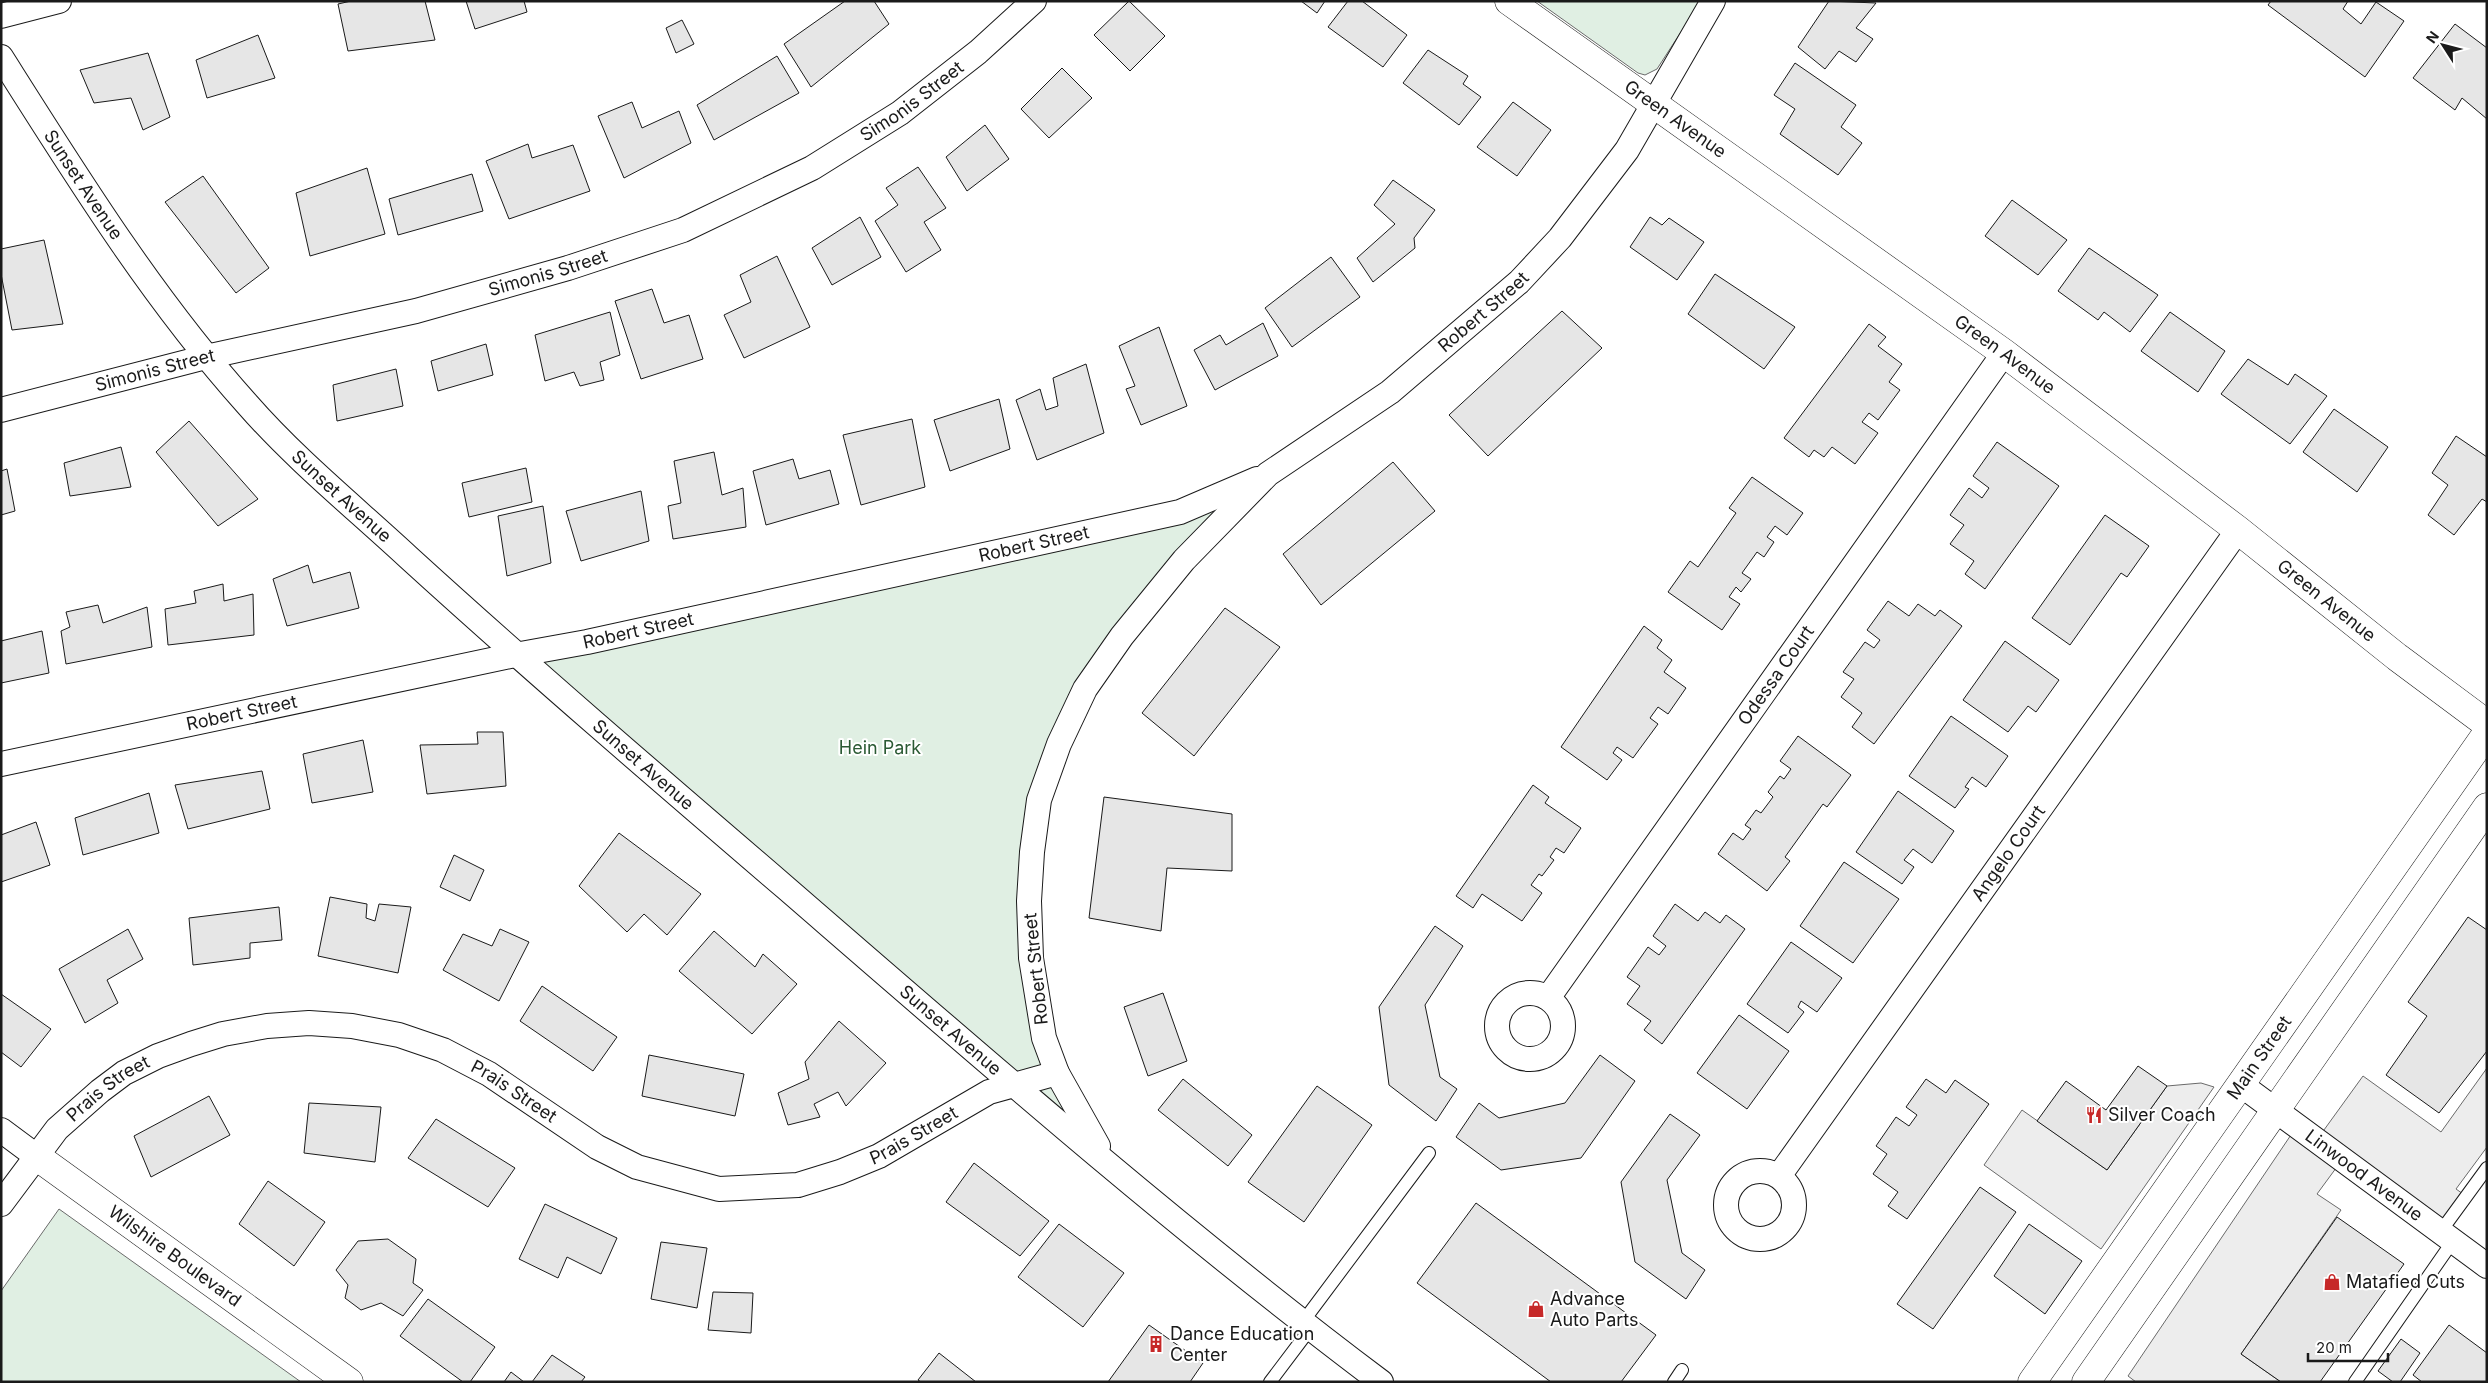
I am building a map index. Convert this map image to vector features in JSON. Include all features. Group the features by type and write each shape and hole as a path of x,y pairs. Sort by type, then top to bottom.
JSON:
{"street":[{"path":"1,16 59,1"},
{"name":"Simonis Street","path":"1,410 206,357 416,311 568,268 683,230 812,168 900,113 978,52 1034,1"},
{"name":"Green Avenue","path":"1509,1 2004,353 2238,530 2397,657 2487,724"},
{"name":"Robert Street","path":"1,764 515,655 588,642 1180,512 1268,474 1390,392 1519,282 1560,238 1626,150 1695,28 1713,1"},
{"name":"Sunset Avenue","path":"1,58 146,281 251,410 302,460 515,655 1014,1085 1306,1326 1381,1382"},
{"name":"Odessa Court","path":"1548,998 2004,353"},
{"name":"Robert Street","path":"1110,1164 1079,1116 1057,1073 1044,1038 1031,958 1029,901 1032,852 1039,800 1059,744 1085,689 1122,636 1184,560 1268,474"},
{"name":"Angelo Court","path":"1778,1176 2238,530"},
{"name":"Main Street","path":"2032,1382 2487,734"},
{"path":"2086,1382 2487,807"},
{"name":"Prais Street","path":"1,1204 57,1129 100,1091 124,1073 158,1056 223,1034 267,1026 309,1023 352,1026 399,1035 443,1050 489,1074 590,1142 621,1159 637,1167 719,1189 798,1185 840,1172 879,1156 989,1092 1057,1073"},
{"name":"Linwood Avenue","path":"2240,1084 2487,1266"},
{"name":"Wilshire Boulevard","path":"1,1130 350,1382"}],"lane":[{"path":"1270,1382 1306,1326 1429,1153"},
{"path":"2355,1382 2447,1236 2487,1168"},
{"path":"1674,1382 1682,1370"}],"green space":[{"path":"1537,1 1701,1 1657,69 1645,75 1638,73"},
{"name":"Hein Park","path":"1268,474 1122,636 1039,800 1037,1002 1109,1164 515,655 1013,549"},
{"path":"59,1209 301,1382 1,1382 1,1291"}],"shaded area":[{"path":"2487,1068 2487,1147 2456,1189 2466,1196 2441,1231 2342,1160 2317,1194 2341,1210 2241,1354 2281,1382 2136,1382 2128,1376 2297,1126 2316,1141 2363,1076 2441,1132"},
{"path":"2201,1083 2214,1087 2101,1249 1984,1165 2022,1110 2107,1170 2167,1086"}],"building":[{"path":"351,1 425,1 435,40 348,51 338,4"},
{"path":"466,1 524,1 527,12 475,29"},
{"path":"845,1 874,1 889,24 811,87 784,44"},
{"path":"1129,1 1165,36 1130,71 1094,35"},
{"path":"1301,1 1325,1 1317,13"},
{"path":"1348,1 1362,1 1407,35 1383,67 1328,27"},
{"path":"1829,1 1876,3 1856,28 1873,39 1856,62 1839,51 1825,69 1798,47"},
{"path":"2271,1 2348,1 2343,9 2361,24 2376,2 2404,21 2365,77 2268,5"},
{"path":"682,20 694,44 676,53 666,28"},
{"path":"2455,24 2487,48 2487,119 2462,98 2455,110 2413,78"},
{"path":"258,35 275,78 207,98 196,60"},
{"path":"1428,50 1468,76 1463,84 1481,97 1459,125 1403,83"},
{"path":"148,53 170,117 143,130 131,98 94,103 80,70"},
{"path":"777,56 799,93 714,140 697,105"},
{"path":"1795,63 1856,105 1841,127 1862,143 1838,175 1780,134 1795,109 1774,95"},
{"path":"1062,68 1092,98 1049,138 1021,109"},
{"path":"632,102 642,128 679,111 691,143 624,178 598,116"},
{"path":"1513,102 1551,130 1517,176 1477,147"},
{"path":"985,125 1009,159 967,191 946,157"},
{"path":"528,144 532,158 573,145 590,191 509,219 486,161"},
{"path":"918,167 946,208 924,222 941,250 906,272 875,221 898,205 886,188"},
{"path":"367,168 385,234 310,256 296,193"},
{"path":"472,174 483,211 398,235 389,199"},
{"path":"203,176 269,268 236,293 165,202"},
{"path":"1393,180 1435,210 1414,238 1415,248 1373,282 1357,258 1395,224 1374,205"},
{"path":"2012,200 2067,240 2038,275 1985,236"},
{"path":"860,217 881,257 832,285 812,248"},
{"path":"1650,217 1662,225 1669,218 1704,242 1677,280 1630,247"},
{"path":"44,240 63,324 12,330 1,274 1,249"},
{"path":"2089,248 2158,295 2130,332 2104,312 2098,320 2058,291"},
{"path":"777,256 810,327 744,358 724,315 751,302 740,275"},
{"path":"1331,257 1360,297 1292,347 1265,308"},
{"path":"1715,274 1795,327 1764,369 1688,314"},
{"path":"652,289 664,323 689,315 703,359 641,379 615,301"},
{"path":"1562,311 1602,348 1488,456 1449,415"},
{"path":"610,312 620,355 600,362 604,380 580,386 574,372 545,381 535,335"},
{"path":"2170,312 2225,351 2198,392 2141,351"},
{"path":"1263,323 1278,356 1215,390 1194,350 1220,335 1226,345"},
{"path":"1869,324 1886,337 1878,346 1902,364 1889,382 1900,390 1878,420 1869,413 1862,422 1878,433 1855,464 1832,447 1824,457 1814,450 1809,457 1784,438"},
{"path":"1159,327 1187,406 1141,425 1126,389 1135,386 1119,346"},
{"path":"486,344 493,375 438,391 431,361"},
{"path":"2248,359 2288,385 2295,374 2327,396 2290,444 2221,394"},
{"path":"1086,364 1104,433 1037,460 1016,400 1040,389 1046,410 1058,406 1053,378"},
{"path":"396,369 403,406 337,421 333,385"},
{"path":"999,399 1010,449 950,471 934,420"},
{"path":"2334,409 2388,447 2357,492 2303,452"},
{"path":"912,419 925,487 861,505 843,435"},
{"path":"189,421 258,499 218,526 156,452"},
{"path":"2456,436 2487,457 2487,502 2482,499 2454,535 2428,515 2448,485 2432,473"},
{"path":"1997,442 2059,486 1985,589 1965,574 1974,561 1950,544 1964,525 1950,515 1969,488 1982,498 1989,488 1973,476"},
{"path":"121,447 131,487 70,496 64,463"},
{"path":"714,452 722,495 743,488 746,527 673,539 668,506 681,503 674,461"},
{"path":"793,459 799,479 830,470 839,504 766,525 753,471"},
{"path":"1393,462 1435,511 1321,605 1283,554"},
{"path":"526,468 532,502 469,517 462,483"},
{"path":"7,469 15,511 1,515 1,471"},
{"path":"1752,477 1803,513 1787,535 1775,526 1767,537 1774,542 1764,557 1757,552 1742,573 1751,579 1741,592 1736,587 1729,597 1740,604 1722,630 1668,592 1690,561 1698,567 1736,513 1729,508"},
{"path":"641,491 649,541 581,561 566,511"},
{"path":"543,506 551,563 507,576 498,516"},
{"path":"2105,515 2149,546 2127,577 2121,573 2070,645 2032,618"},
{"path":"308,565 313,583 350,572 359,608 287,626 273,579"},
{"path":"223,584 224,601 253,594 254,635 168,645 165,609 196,603 194,591"},
{"path":"1888,601 1909,616 1918,604 1935,616 1940,610 1962,626 1874,744 1852,727 1862,713 1841,697 1854,679 1843,672 1865,642 1874,648 1880,640 1867,630"},
{"path":"98,605 103,623 147,607 152,647 66,664 61,631 70,627 66,612"},
{"path":"1225,608 1280,647 1194,756 1142,713"},
{"path":"1644,626 1662,640 1657,648 1672,660 1664,672 1686,688 1668,714 1658,707 1650,718 1658,724 1633,758 1617,747 1613,753 1622,760 1607,780 1561,747"},
{"path":"42,631 49,673 1,683 1,641"},
{"path":"2005,641 2059,680 2036,712 2028,706 2008,732 1963,700"},
{"path":"1951,716 2008,756 1986,787 1972,777 1965,787 1969,789 1955,808 1909,776"},
{"path":"477,732 503,732 506,786 427,794 420,745 478,744"},
{"path":"1798,736 1851,775 1827,807 1823,804 1785,857 1790,861 1767,891 1718,854 1733,833 1743,840 1751,829 1745,825 1756,810 1761,813 1773,797 1768,792 1780,776 1784,779 1791,769 1780,761"},
{"path":"363,740 373,792 312,803 303,754"},
{"path":"262,771 270,809 188,829 175,785"},
{"path":"1533,785 1549,797 1545,803 1581,828 1564,853 1556,848 1550,857 1554,860 1542,876 1539,874 1531,885 1542,893 1522,921 1482,894 1473,908 1456,896"},
{"path":"1898,791 1954,831 1932,863 1913,849 1904,860 1914,867 1902,884 1856,852"},
{"path":"149,793 159,833 83,855 75,818"},
{"path":"1104,797 1232,814 1232,871 1167,868 1161,931 1089,918"},
{"path":"36,822 50,865 1,882 1,835"},
{"path":"619,833 701,894 667,935 644,914 627,932 579,886"},
{"path":"454,855 484,870 470,901 440,887"},
{"path":"1844,862 1899,899 1853,963 1800,926"},
{"path":"330,897 367,904 366,918 375,921 379,904 411,907 398,973 318,956"},
{"path":"1675,904 1698,921 1705,912 1720,923 1726,915 1745,929 1662,1044 1644,1030 1651,1021 1627,1004 1640,986 1627,977 1648,947 1659,955 1666,946 1653,936"},
{"path":"279,907 282,940 250,943 250,958 193,965 189,918"},
{"path":"2468,917 2487,930 2487,1051 2439,1113 2386,1075 2427,1016 2408,1002"},
{"path":"1435,926 1463,946 1425,1005 1440,1077 1457,1089 1436,1121 1389,1085 1379,1007"},
{"path":"128,929 143,959 107,980 118,1003 85,1023 59,969"},
{"path":"500,929 529,942 499,1001 443,970 463,934 492,946"},
{"path":"714,931 755,967 763,954 797,984 752,1034 679,971"},
{"path":"1791,942 1842,978 1817,1012 1801,1001 1798,1007 1804,1012 1788,1033 1747,1004"},
{"path":"542,986 617,1037 593,1071 520,1021"},
{"path":"1163,993 1187,1061 1148,1076 1124,1007"},
{"path":"1,994 51,1029 21,1067 1,1052"},
{"path":"1739,1015 1789,1051 1747,1109 1697,1073"},
{"path":"839,1021 886,1063 846,1106 838,1092 814,1104 820,1117 788,1125 778,1093 809,1079 805,1062"},
{"path":"649,1055 744,1074 735,1116 642,1096"},
{"path":"1600,1055 1635,1081 1581,1158 1501,1170 1456,1137 1479,1103 1499,1118 1565,1103"},
{"name":"Silver Coach","path":"2138,1066 2167,1086 2107,1170 2037,1121 2066,1081 2106,1110"},
{"path":"1183,1079 1252,1135 1228,1166 1158,1110"},
{"path":"1926,1079 1946,1093 1955,1080 1989,1104 1907,1219 1888,1206 1898,1192 1873,1174 1887,1154 1876,1146 1896,1117 1909,1126 1917,1115 1906,1107"},
{"path":"1317,1086 1372,1125 1304,1222 1248,1182"},
{"path":"209,1096 230,1135 151,1177 134,1136"},
{"path":"309,1103 381,1107 375,1162 304,1153"},
{"path":"1670,1114 1700,1135 1667,1180 1682,1253 1705,1270 1686,1299 1635,1262 1621,1182"},
{"path":"436,1119 515,1168 488,1207 408,1158"},
{"path":"974,1163 1049,1221 1020,1256 946,1202"},
{"path":"268,1181 325,1222 294,1266 239,1224"},
{"path":"1980,1187 2016,1212 1933,1329 1897,1304"},
{"name":"Advance Auto Parts","path":"1476,1203 1656,1335 1621,1382 1551,1382 1417,1283"},
{"path":"545,1204 617,1238 601,1274 567,1257 558,1278 519,1259"},
{"path":"2337,1217 2404,1264 2320,1382 2281,1382 2241,1354"},
{"path":"1059,1224 1124,1273 1083,1327 1018,1277"},
{"path":"2029,1224 2082,1261 2045,1314 1994,1276"},
{"path":"388,1239 416,1259 413,1283 423,1290 403,1316 381,1303 361,1310 345,1298 348,1285 336,1270 358,1241"},
{"path":"661,1242 707,1248 697,1308 651,1299"},
{"path":"713,1292 753,1293 751,1333 708,1330"},
{"path":"428,1299 495,1347 470,1382 463,1382 400,1336"},
{"name":"Dance Education Center","path":"1149,1325 1203,1363 1190,1382 1108,1382"},
{"path":"2449,1325 2487,1353 2487,1382 2422,1382 2413,1375"},
{"path":"2401,1339 2420,1353 2400,1382 2393,1382 2378,1371"},
{"path":"939,1353 976,1382 921,1382 918,1380"},
{"path":"552,1355 585,1377 581,1382 532,1382"},
{"path":"511,1372 524,1382 504,1382"}],"place":[{"name":"Silver Coach","path":"2094,1115"},
{"name":"Matafied Cuts","path":"2332,1282"},
{"name":"Advance Auto Parts","path":"1536,1309"},
{"name":"Dance Education Center","path":"1156,1344"}]}
